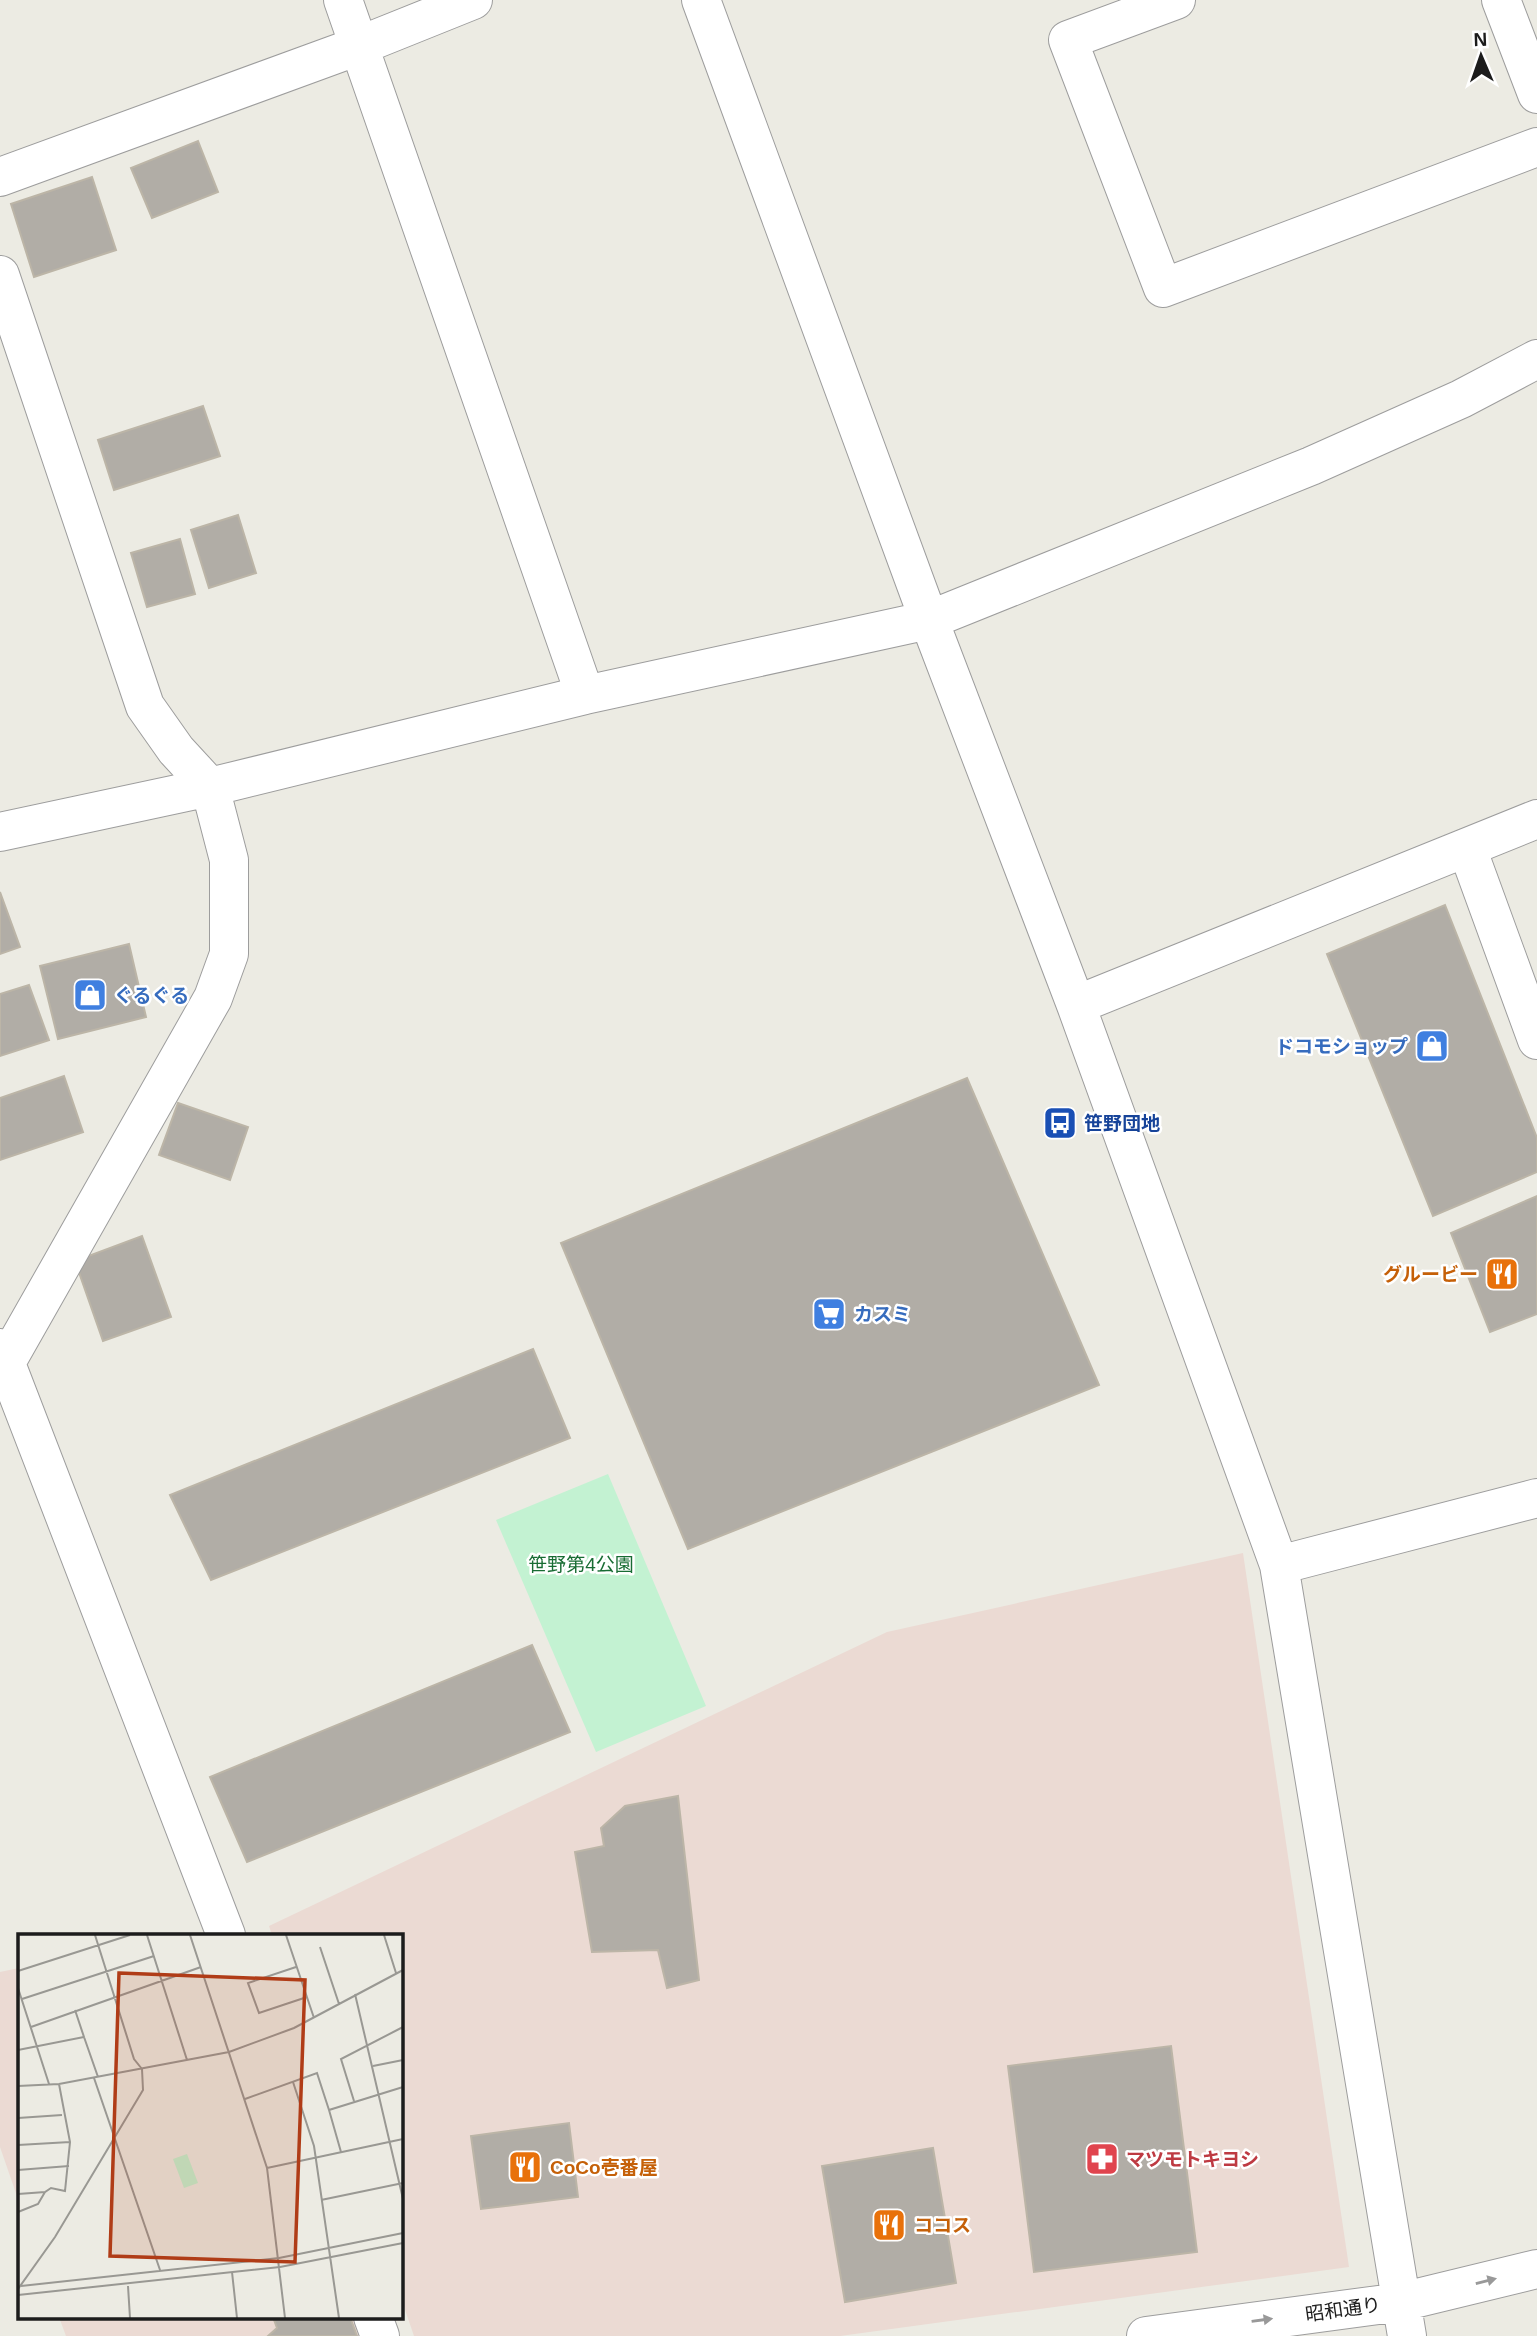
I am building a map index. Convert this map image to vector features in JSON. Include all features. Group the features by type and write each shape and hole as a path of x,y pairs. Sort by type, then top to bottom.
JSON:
{"street":[{"path":"343,0 585,695"},
{"path":"0,177 360,45 473,0"},
{"path":"701,0 929,620 1076,1004 1279,1565 1404,2319"},
{"path":"1176,0 1068,40 1163,288 1537,147"},
{"path":"1501,0 1537,94"},
{"path":"0,275 145,706 176,750 211,787 229,860 229,954 213,998 2,1361 226,1934"},
{"path":"0,832 211,787 585,695 929,620 1311,467 1461,399 1537,359"},
{"path":"1076,1004 1537,819"},
{"path":"1467,848 1537,1040"},
{"path":"1279,1565 1537,1498"},
{"name":"昭和通り","path":"1146,2336 1404,2319 1537,2269"},
{"path":"373,2318 380,2336"}],"shaded area":[{"path":"1243,1553 1349,2267 840,2336 414,2336 402,2301 402,1934 272,1934 269,1926 887,1632"},
{"path":"18,1968 18,2199 0,2147 0,1972"},
{"path":"59,2318 357,2318 365,2336 66,2336"}],"green space":[{"name":"笹野第4公園","path":"608,1474 706,1706 596,1752 496,1520"}],"building":[{"path":"198,141 218,192 152,218 131,168"},
{"path":"92,177 116,250 34,277 11,204"},
{"path":"203,406 220,456 114,490 98,440"},
{"path":"238,515 256,573 209,588 191,530"},
{"path":"180,539 195,594 147,607 131,553"},
{"path":"0,892 20,947 0,954"},
{"name":"ドコモショップ","path":"1445,905 1537,1138 1537,1172 1433,1216 1327,954"},
{"path":"129,944 146,1017 58,1039 40,966"},
{"path":"29,985 49,1040 0,1056 0,994"},
{"path":"64,1076 83,1132 0,1160 0,1098"},
{"name":"カスミ","path":"967,1078 1099,1385 688,1549 561,1243"},
{"path":"178,1103 248,1127 230,1180 159,1155"},
{"name":"グルービー","path":"1537,1196 1537,1314 1490,1332 1451,1233"},
{"path":"142,1236 171,1317 103,1341 75,1261"},
{"path":"533,1349 570,1438 211,1580 170,1495"},
{"path":"532,1645 570,1732 247,1862 210,1777"},
{"path":"678,1796 699,1980 667,1988 658,1950 592,1952 575,1852 604,1846 601,1828 625,1806"},
{"name":"マツモトキヨシ","path":"1171,2046 1197,2252 1034,2272 1008,2066"},
{"name":"CoCo壱番屋","path":"569,2123 578,2197 481,2209 471,2136"},
{"name":"ココス","path":"933,2148 956,2283 845,2302 822,2166"},
{"path":"273,2318 350,2318 357,2336 268,2336 277,2328"}],"place":[{"name":"ぐるぐる","path":"90,995"},
{"name":"ドコモショップ","path":"1432,1046"},
{"name":"笹野団地","path":"1060,1123"},
{"name":"グルービー","path":"1502,1274"},
{"name":"カスミ","path":"829,1314"},
{"name":"マツモトキヨシ","path":"1102,2159"},
{"name":"CoCo壱番屋","path":"525,2167"},
{"name":"ココス","path":"889,2225"}]}
